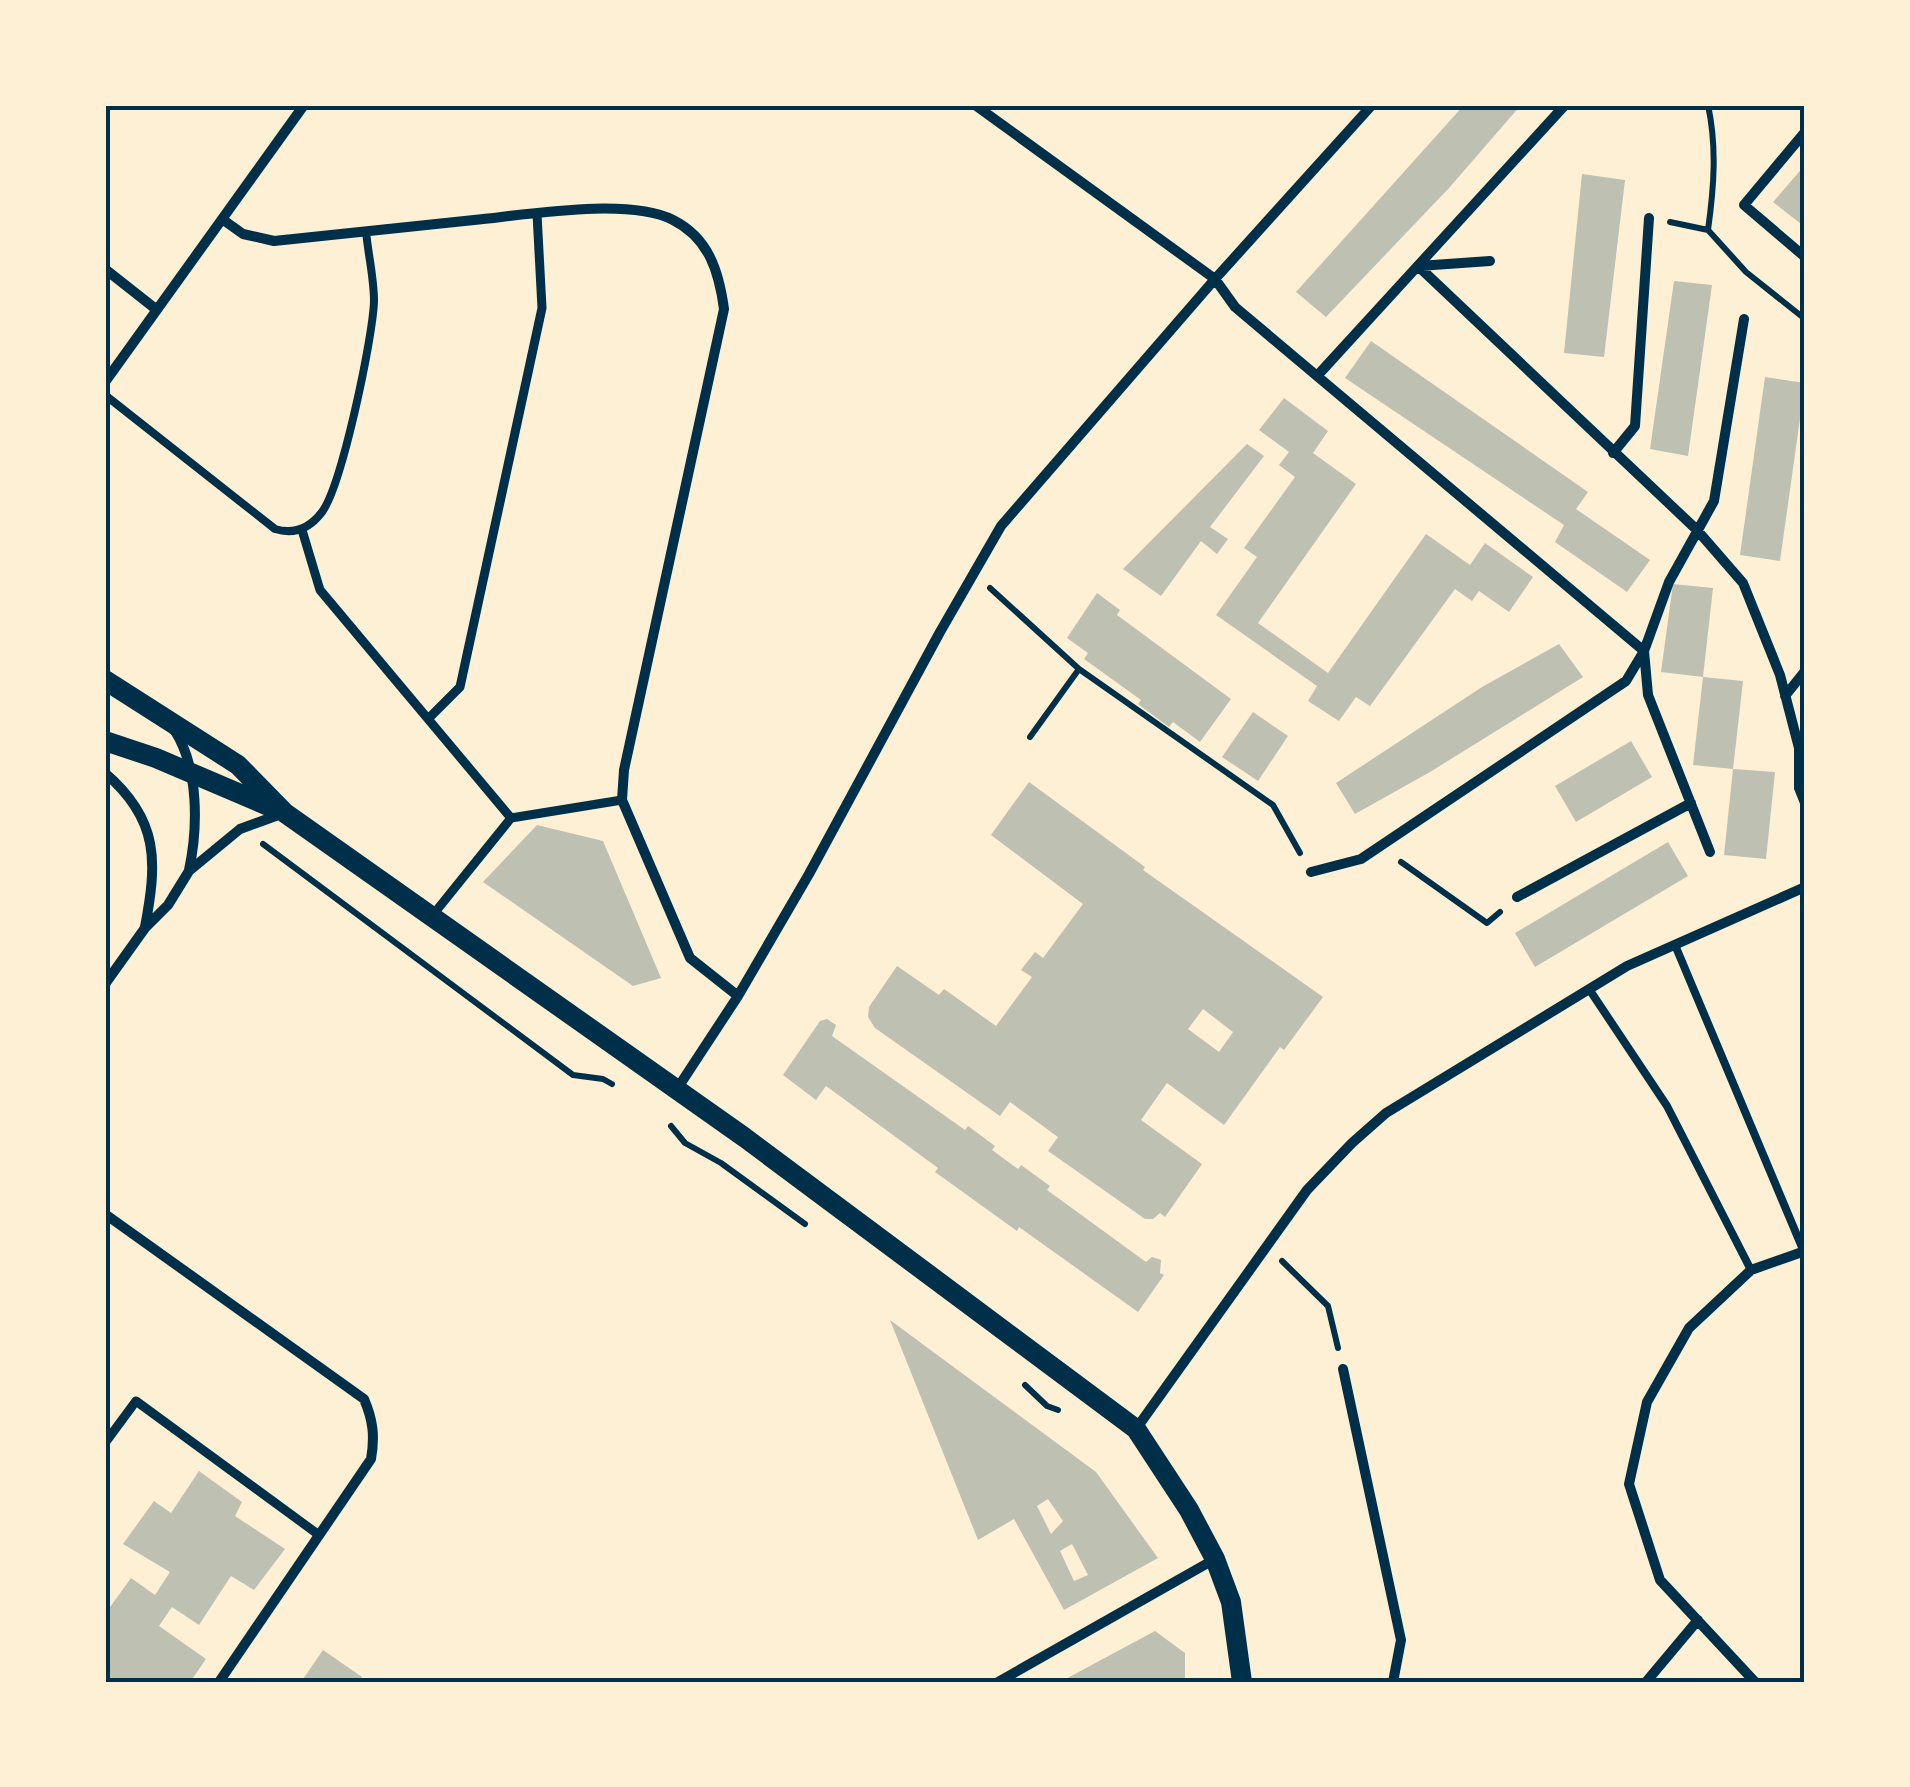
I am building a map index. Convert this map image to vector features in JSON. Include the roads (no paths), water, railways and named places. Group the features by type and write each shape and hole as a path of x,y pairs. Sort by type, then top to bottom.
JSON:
{"main road":[{"path":"105,680 238,766 284,813 676,1089 1136,1429 1189,1510 1215,1559 1231,1602 1242,1682"},
{"path":"105,741 156,758 284,813"}],"street":[{"path":"105,382 304,105"},
{"path":"975,105 1215,279 1235,307 1644,650 1648,696 1710,852"},
{"path":"1317,376 1564,105"},
{"path":"676,1089 738,996 1002,526 1369,106"},
{"path":"1805,132 1744,206 1805,258"},
{"path":"222,218 244,234 274,241 537,214 635,210 672,219 698,239 719,272 724,309 624,770 622,800 690,958 738,996"},
{"path":"428,718 460,687 542,308 537,214"},
{"path":"1613,452 1634,426 1649,218"},
{"path":"1418,266 1490,261"},
{"path":"1418,266 1698,530 1742,584 1785,696 1799,748 1799,788 1805,803"},
{"path":"105,269 158,310"},
{"path":"1311,872 1361,860 1626,681 1644,650 1668,582 1714,500 1744,319"},
{"path":"302,530 320,590 512,818"},
{"path":"1785,696 1805,671"},
{"path":"165,719 178,734 190,774 195,826 189,871"},
{"path":"105,773 138,811 149,838 155,870 145,928"},
{"path":"432,916 512,818 622,800"},
{"path":"1517,897 1690,802"},
{"path":"105,984 145,928 168,905 189,871 240,829 284,813"},
{"path":"1136,1429 1307,1190 1386,1113 1627,966 1805,887"},
{"path":"105,1214 364,1398 372,1418 375,1438 371,1459 219,1682"},
{"path":"1755,1682 1660,1580 1629,1484 1647,1402 1690,1328 1752,1270 1805,1251"},
{"path":"1344,1370 1401,1640 1393,1682"},
{"path":"105,1444 136,1401 320,1535"},
{"path":"998,1682 1215,1559"},
{"path":"1646,1682 1698,1620"}],"lane":[{"path":"105,395 275,529 302,530 314,521 331,496 367,359 374,300 366,231"},
{"path":"1675,945 1805,1251"},
{"path":"1588,989 1667,1106 1752,1270"}]}
